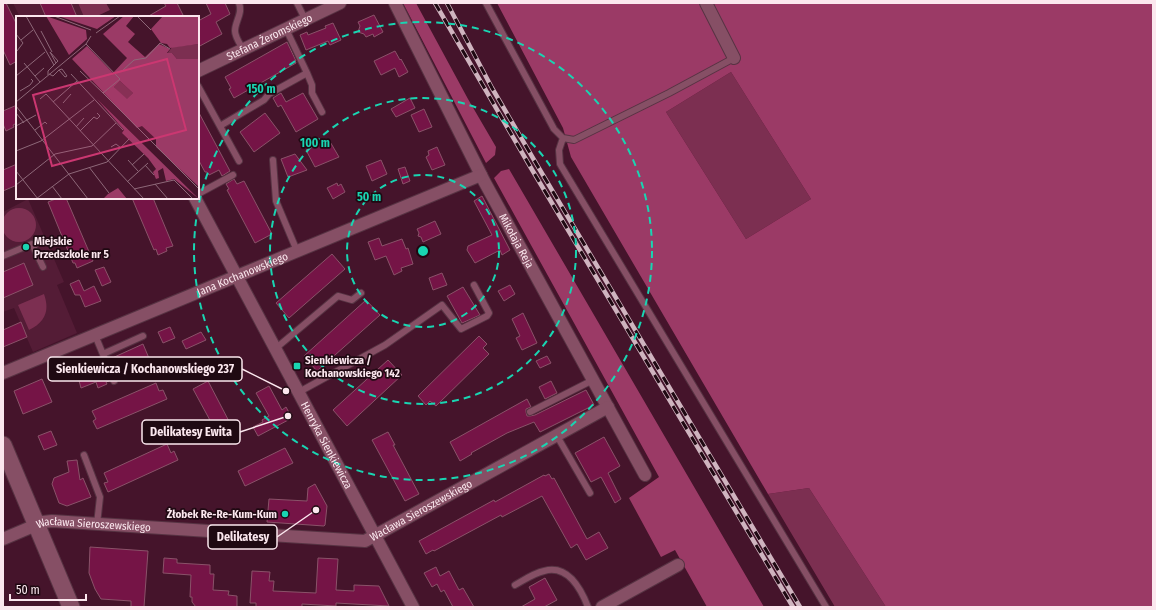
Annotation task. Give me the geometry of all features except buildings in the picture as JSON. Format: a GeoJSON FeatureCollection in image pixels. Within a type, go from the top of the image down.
{"type":"FeatureCollection","features":[{"type":"Feature","properties":{"kind":"street","name":"Stefana Żeromskiego"},"geometry":{"type":"LineString","coordinates":[[199,70],[340,3]]}},
{"type":"Feature","properties":{"kind":"street","name":"Mikołaja Reja"},"geometry":{"type":"LineString","coordinates":[[394,3],[480,175],[645,474]]}},
{"type":"Feature","properties":{"kind":"street"},"geometry":{"type":"LineString","coordinates":[[706,3],[734,58]]}},
{"type":"Feature","properties":{"kind":"street","name":"Jana Kochanowskiego"},"geometry":{"type":"LineString","coordinates":[[3,373],[480,175]]}},
{"type":"Feature","properties":{"kind":"street","name":"Henryka Sienkiewicza"},"geometry":{"type":"LineString","coordinates":[[196,199],[413,607]]}},
{"type":"Feature","properties":{"kind":"street","name":"Wacława Sieroszewskiego"},"geometry":{"type":"LineString","coordinates":[[3,540],[43,522],[52,521],[365,541],[558,436],[608,407]]}},
{"type":"Feature","properties":{"kind":"street"},"geometry":{"type":"LineString","coordinates":[[3,445],[71,607]]}},
{"type":"Feature","properties":{"kind":"street"},"geometry":{"type":"LineString","coordinates":[[602,607],[678,565]]}},
{"type":"Feature","properties":{"kind":"lane"},"geometry":{"type":"LineString","coordinates":[[239,3],[241,8],[235,32],[242,49]]}},
{"type":"Feature","properties":{"kind":"lane"},"geometry":{"type":"LineString","coordinates":[[297,3],[305,19]]}},
{"type":"Feature","properties":{"kind":"lane"},"geometry":{"type":"LineString","coordinates":[[486,3],[554,129],[563,138],[574,140],[669,93],[734,58]]}},
{"type":"Feature","properties":{"kind":"lane"},"geometry":{"type":"LineString","coordinates":[[286,29],[307,73],[312,85],[312,93],[322,112]]}},
{"type":"Feature","properties":{"kind":"lane"},"geometry":{"type":"LineString","coordinates":[[220,126],[264,100],[270,94],[307,73]]}},
{"type":"Feature","properties":{"kind":"lane"},"geometry":{"type":"LineString","coordinates":[[199,88],[239,161]]}},
{"type":"Feature","properties":{"kind":"lane"},"geometry":{"type":"LineString","coordinates":[[563,138],[559,150],[560,164],[826,607]]}},
{"type":"Feature","properties":{"kind":"lane"},"geometry":{"type":"LineString","coordinates":[[273,160],[276,202],[297,251]]}},
{"type":"Feature","properties":{"kind":"lane"},"geometry":{"type":"LineString","coordinates":[[199,193],[233,175]]}},
{"type":"Feature","properties":{"kind":"lane"},"geometry":{"type":"LineString","coordinates":[[3,256],[32,244],[43,267]]}},
{"type":"Feature","properties":{"kind":"lane"},"geometry":{"type":"LineString","coordinates":[[299,392],[385,345],[442,305],[461,329],[488,316],[489,313],[474,285]]}},
{"type":"Feature","properties":{"kind":"lane"},"geometry":{"type":"LineString","coordinates":[[275,349],[338,296],[352,300],[361,293]]}},
{"type":"Feature","properties":{"kind":"lane"},"geometry":{"type":"LineString","coordinates":[[95,334],[114,381]]}},
{"type":"Feature","properties":{"kind":"lane"},"geometry":{"type":"LineString","coordinates":[[103,354],[143,336]]}},
{"type":"Feature","properties":{"kind":"lane"},"geometry":{"type":"LineString","coordinates":[[530,412],[593,380]]}},
{"type":"Feature","properties":{"kind":"lane"},"geometry":{"type":"LineString","coordinates":[[558,436],[590,493]]}},
{"type":"Feature","properties":{"kind":"lane"},"geometry":{"type":"LineString","coordinates":[[84,455],[100,497],[97,524]]}},
{"type":"Feature","properties":{"kind":"lane"},"geometry":{"type":"LineString","coordinates":[[516,585],[542,571],[557,571],[571,577],[576,583],[588,607]]}},
{"type":"Feature","properties":{"kind":"shaded area"},"geometry":{"type":"Polygon","coordinates":[[[13,3],[78,3],[84,16],[20,16],[13,3]]]}},
{"type":"Feature","properties":{"kind":"shaded area"},"geometry":{"type":"Polygon","coordinates":[[[78,3],[106,3],[110,10],[97,16],[84,16],[78,3]]]}},
{"type":"Feature","properties":{"kind":"shaded area"},"geometry":{"type":"Polygon","coordinates":[[[403,3],[416,3],[496,147],[495,155],[486,163],[403,3]]]}},
{"type":"Feature","properties":{"kind":"shaded area"},"geometry":{"type":"Polygon","coordinates":[[[497,3],[1153,3],[1153,607],[886,607],[809,488],[768,494],[571,157],[563,128],[497,3]],[[731,72],[666,112],[746,239],[811,199],[731,72]]]}},
{"type":"Feature","properties":{"kind":"shaded area"},"geometry":{"type":"Polygon","coordinates":[[[731,72],[811,199],[746,239],[666,112],[731,72]]]}},
{"type":"Feature","properties":{"kind":"shaded area"},"geometry":{"type":"Polygon","coordinates":[[[509,169],[764,607],[707,607],[675,550],[661,557],[629,498],[659,477],[494,178],[501,171],[509,169]]]}},
{"type":"Feature","properties":{"kind":"shaded area","name":"Miejskie Przedszkole nr 5"},"geometry":{"type":"Polygon","coordinates":[[[28,199],[64,282],[57,285],[77,333],[33,352],[14,308],[3,312],[3,212],[28,199]]]}},
{"type":"Feature","properties":{"kind":"shaded area"},"geometry":{"type":"Polygon","coordinates":[[[19,208],[31,213],[36,225],[31,237],[19,242],[7,237],[2,225],[7,213],[19,208]]]}},
{"type":"Feature","properties":{"kind":"shaded area"},"geometry":{"type":"Polygon","coordinates":[[[44,294],[46,300],[45,315],[39,323],[29,330],[18,305],[44,294]]]}},
{"type":"Feature","properties":{"kind":"shaded area"},"geometry":{"type":"Polygon","coordinates":[[[809,488],[886,607],[835,607],[768,494],[809,488]]]}},
{"type":"Feature","properties":{"kind":"railway"},"geometry":{"type":"LineString","coordinates":[[435,3],[531,168],[793,607]]}},
{"type":"Feature","properties":{"kind":"railway"},"geometry":{"type":"LineString","coordinates":[[447,3],[492,88],[537,165],[800,607]]}},
{"type":"Feature","properties":{"kind":"place","name":"Miejskie Przedszkole nr 5"},"geometry":{"type":"Point","coordinates":[26,247]}},
{"type":"Feature","properties":{"kind":"place","name":"Sienkiewicza / Kochanowskiego 142"},"geometry":{"type":"Point","coordinates":[297,366]}},
{"type":"Feature","properties":{"kind":"place","name":"Sienkiewicza / Kochanowskiego 237"},"geometry":{"type":"Point","coordinates":[286,391]}},
{"type":"Feature","properties":{"kind":"place","name":"Delikatesy Ewita"},"geometry":{"type":"Point","coordinates":[288,416]}},
{"type":"Feature","properties":{"kind":"place","name":"Delikatesy"},"geometry":{"type":"Point","coordinates":[316,510]}},
{"type":"Feature","properties":{"kind":"place","name":"Żłobek Re-Re-Kum-Kum"},"geometry":{"type":"Point","coordinates":[285,514]}}]}
